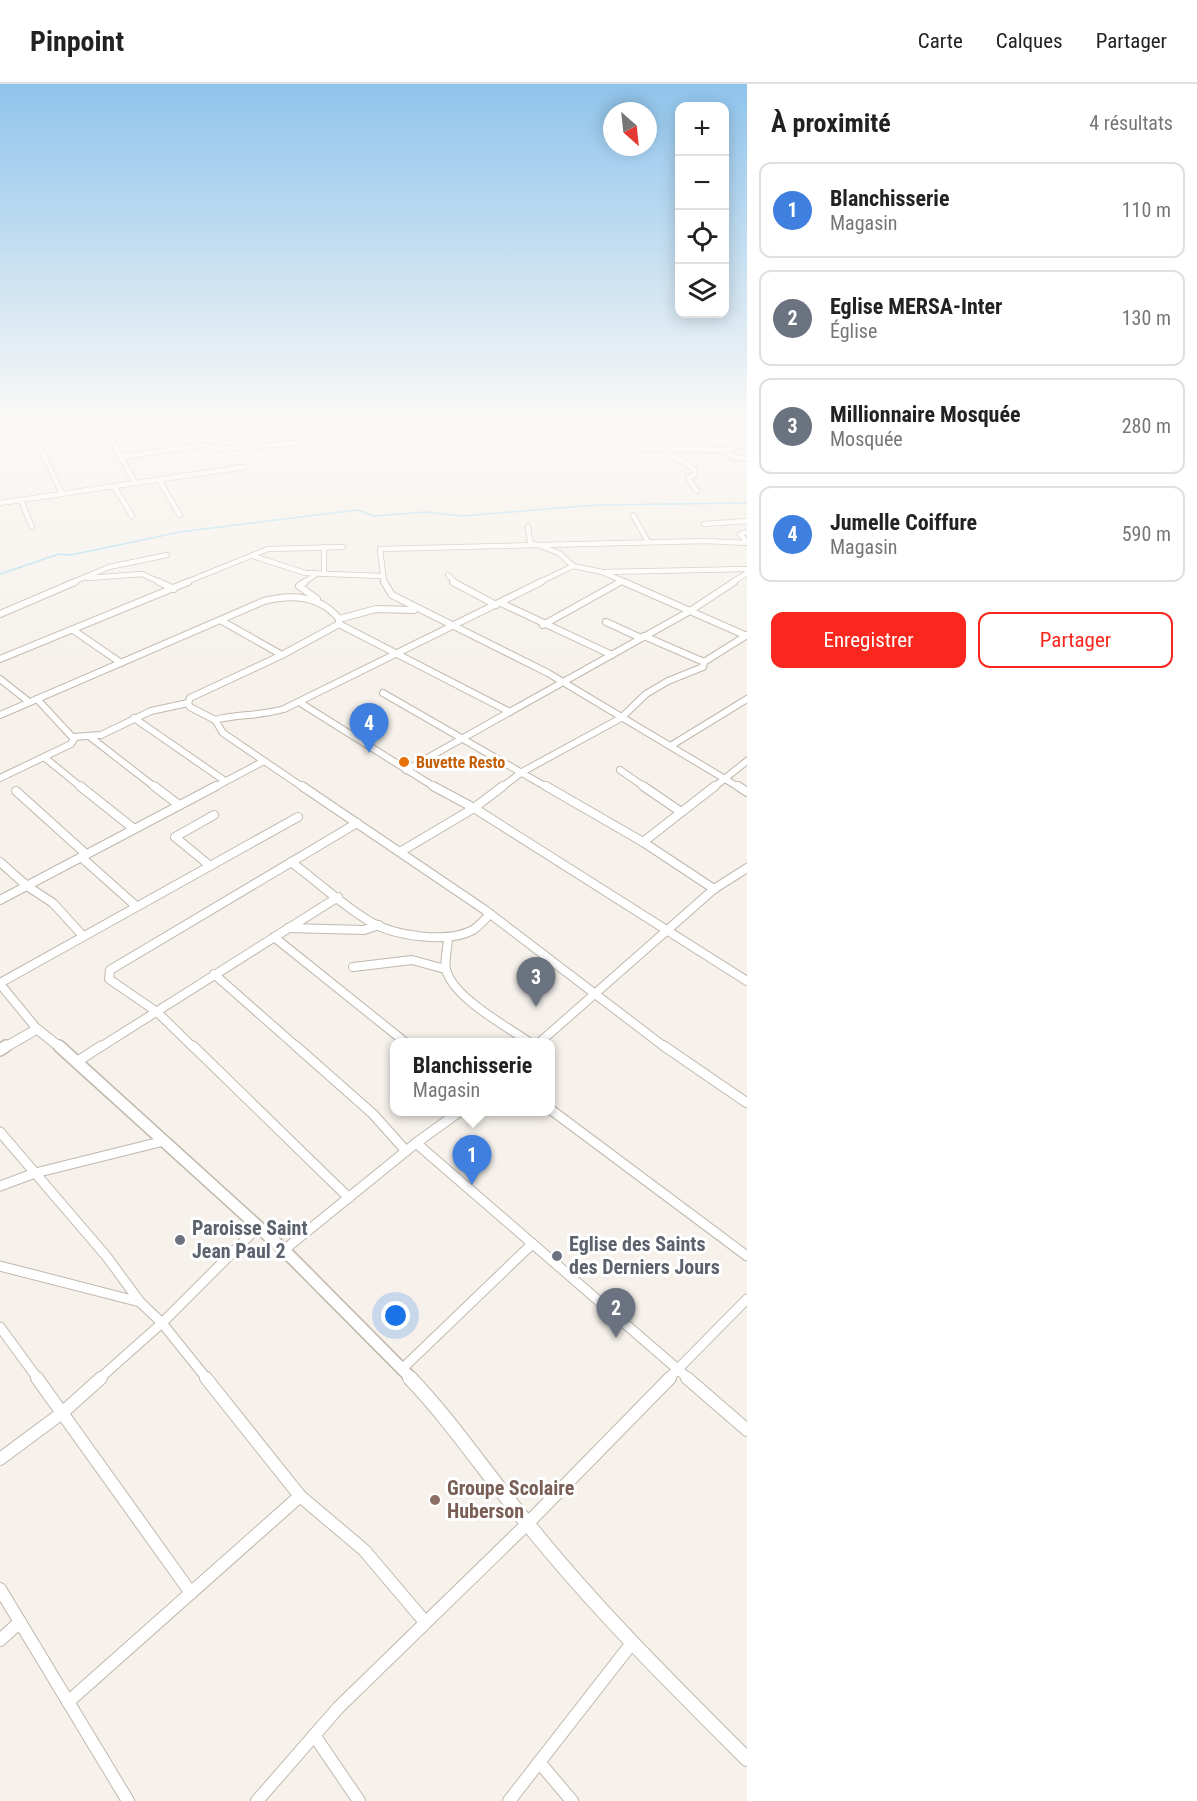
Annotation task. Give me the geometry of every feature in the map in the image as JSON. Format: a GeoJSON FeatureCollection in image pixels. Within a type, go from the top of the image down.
{"type":"FeatureCollection","features":[{"type":"Feature","properties":{"kind":"street"},"geometry":{"type":"LineString","coordinates":[[22,502],[32,527]]}},
{"type":"Feature","properties":{"kind":"street"},"geometry":{"type":"LineString","coordinates":[[124,502],[132,516]]}},
{"type":"Feature","properties":{"kind":"street"},"geometry":{"type":"LineString","coordinates":[[172,502],[180,515]]}},
{"type":"Feature","properties":{"kind":"street"},"geometry":{"type":"LineString","coordinates":[[633,515],[648,542]]}},
{"type":"Feature","properties":{"kind":"street"},"geometry":{"type":"LineString","coordinates":[[704,524],[747,521]]}},
{"type":"Feature","properties":{"kind":"street"},"geometry":{"type":"LineString","coordinates":[[528,527],[530,542],[559,553],[573,566],[602,572],[711,570],[746,574]]}},
{"type":"Feature","properties":{"kind":"street"},"geometry":{"type":"LineString","coordinates":[[747,532],[740,534],[747,542]]}},
{"type":"Feature","properties":{"kind":"street"},"geometry":{"type":"LineString","coordinates":[[747,542],[648,542],[386,547],[380,549],[381,576],[385,588],[392,595],[562,682],[621,718],[672,745],[747,792]]}},
{"type":"Feature","properties":{"kind":"street"},"geometry":{"type":"LineString","coordinates":[[324,547],[324,574]]}},
{"type":"Feature","properties":{"kind":"street"},"geometry":{"type":"LineString","coordinates":[[0,659],[276,548],[343,547]]}},
{"type":"Feature","properties":{"kind":"street"},"geometry":{"type":"LineString","coordinates":[[0,614],[109,567],[167,555]]}},
{"type":"Feature","properties":{"kind":"street"},"geometry":{"type":"LineString","coordinates":[[253,556],[315,575],[381,576]]}},
{"type":"Feature","properties":{"kind":"street"},"geometry":{"type":"LineString","coordinates":[[215,720],[239,714],[263,715],[299,702],[573,566]]}},
{"type":"Feature","properties":{"kind":"street"},"geometry":{"type":"LineString","coordinates":[[602,572],[747,635]]}},
{"type":"Feature","properties":{"kind":"street"},"geometry":{"type":"LineString","coordinates":[[87,578],[142,574],[174,589]]}},
{"type":"Feature","properties":{"kind":"street"},"geometry":{"type":"LineString","coordinates":[[406,770],[690,611],[746,574]]}},
{"type":"Feature","properties":{"kind":"street"},"geometry":{"type":"LineString","coordinates":[[315,575],[299,586],[334,611],[339,621],[510,712]]}},
{"type":"Feature","properties":{"kind":"street"},"geometry":{"type":"LineString","coordinates":[[448,575],[453,582],[612,655]]}},
{"type":"Feature","properties":{"kind":"street"},"geometry":{"type":"LineString","coordinates":[[543,625],[622,582]]}},
{"type":"Feature","properties":{"kind":"street"},"geometry":{"type":"LineString","coordinates":[[0,715],[283,596],[322,602]]}},
{"type":"Feature","properties":{"kind":"street"},"geometry":{"type":"LineString","coordinates":[[188,703],[190,698],[282,655],[339,621],[388,608],[421,611]]}},
{"type":"Feature","properties":{"kind":"street"},"geometry":{"type":"LineString","coordinates":[[222,621],[282,655]]}},
{"type":"Feature","properties":{"kind":"street"},"geometry":{"type":"LineString","coordinates":[[606,622],[704,662]]}},
{"type":"Feature","properties":{"kind":"street"},"geometry":{"type":"LineString","coordinates":[[73,630],[121,663]]}},
{"type":"Feature","properties":{"kind":"street"},"geometry":{"type":"LineString","coordinates":[[400,852],[474,808],[522,772],[621,718],[646,694],[668,681],[703,667],[704,662],[747,635]]}},
{"type":"Feature","properties":{"kind":"street"},"geometry":{"type":"LineString","coordinates":[[0,679],[29,702]]}},
{"type":"Feature","properties":{"kind":"street"},"geometry":{"type":"LineString","coordinates":[[383,693],[643,842],[714,889]]}},
{"type":"Feature","properties":{"kind":"street"},"geometry":{"type":"LineString","coordinates":[[37,699],[73,737]]}},
{"type":"Feature","properties":{"kind":"street"},"geometry":{"type":"LineString","coordinates":[[672,745],[747,699]]}},
{"type":"Feature","properties":{"kind":"street"},"geometry":{"type":"LineString","coordinates":[[299,702],[406,770],[474,808],[747,981]]}},
{"type":"Feature","properties":{"kind":"street"},"geometry":{"type":"LineString","coordinates":[[73,737],[111,731],[151,711],[188,703]]}},
{"type":"Feature","properties":{"kind":"street"},"geometry":{"type":"LineString","coordinates":[[188,703],[190,707],[215,720],[223,733],[542,951],[641,1031],[747,1103]]}},
{"type":"Feature","properties":{"kind":"street"},"geometry":{"type":"LineString","coordinates":[[134,718],[225,781]]}},
{"type":"Feature","properties":{"kind":"street"},"geometry":{"type":"LineString","coordinates":[[88,736],[179,805]]}},
{"type":"Feature","properties":{"kind":"street"},"geometry":{"type":"LineString","coordinates":[[0,778],[71,744],[73,737]]}},
{"type":"Feature","properties":{"kind":"street"},"geometry":{"type":"LineString","coordinates":[[44,757],[134,829]]}},
{"type":"Feature","properties":{"kind":"street"},"geometry":{"type":"LineString","coordinates":[[0,900],[264,760]]}},
{"type":"Feature","properties":{"kind":"street"},"geometry":{"type":"LineString","coordinates":[[643,842],[747,761]]}},
{"type":"Feature","properties":{"kind":"street"},"geometry":{"type":"LineString","coordinates":[[620,770],[681,812]]}},
{"type":"Feature","properties":{"kind":"street"},"geometry":{"type":"LineString","coordinates":[[16,791],[136,906]]}},
{"type":"Feature","properties":{"kind":"street"},"geometry":{"type":"LineString","coordinates":[[210,865],[175,837],[214,815]]}},
{"type":"Feature","properties":{"kind":"street"},"geometry":{"type":"LineString","coordinates":[[298,817],[0,983],[37,1029],[78,1061],[284,1250],[402,1369],[436,1405],[527,1524],[632,1643],[747,1759]]}},
{"type":"Feature","properties":{"kind":"street"},"geometry":{"type":"LineString","coordinates":[[349,1198],[157,1012],[109,979],[110,970],[357,823]]}},
{"type":"Feature","properties":{"kind":"street"},"geometry":{"type":"LineString","coordinates":[[0,862],[27,886],[53,903],[83,936]]}},
{"type":"Feature","properties":{"kind":"street"},"geometry":{"type":"LineString","coordinates":[[291,862],[370,922],[408,933],[448,937],[473,930],[490,914]]}},
{"type":"Feature","properties":{"kind":"street"},"geometry":{"type":"LineString","coordinates":[[545,1038],[714,889],[747,868]]}},
{"type":"Feature","properties":{"kind":"street"},"geometry":{"type":"LineString","coordinates":[[78,1061],[338,897]]}},
{"type":"Feature","properties":{"kind":"street"},"geometry":{"type":"LineString","coordinates":[[287,928],[364,930],[379,925]]}},
{"type":"Feature","properties":{"kind":"street"},"geometry":{"type":"LineString","coordinates":[[274,937],[400,1038]]}},
{"type":"Feature","properties":{"kind":"street"},"geometry":{"type":"LineString","coordinates":[[448,937],[449,952],[445,969],[450,980],[459,990],[524,1038]]}},
{"type":"Feature","properties":{"kind":"street"},"geometry":{"type":"LineString","coordinates":[[353,967],[387,960],[432,963],[445,969]]}},
{"type":"Feature","properties":{"kind":"street"},"geometry":{"type":"LineString","coordinates":[[214,974],[373,1114],[406,1151]]}},
{"type":"Feature","properties":{"kind":"street"},"geometry":{"type":"LineString","coordinates":[[0,1050],[37,1029]]}},
{"type":"Feature","properties":{"kind":"street"},"geometry":{"type":"LineString","coordinates":[[555,1112],[747,1256]]}},
{"type":"Feature","properties":{"kind":"street"},"geometry":{"type":"LineString","coordinates":[[284,1250],[416,1143],[453,1116]]}},
{"type":"Feature","properties":{"kind":"street"},"geometry":{"type":"LineString","coordinates":[[0,1132],[114,1265],[140,1302],[162,1323],[300,1496],[315,1512],[344,1531],[366,1552],[425,1622]]}},
{"type":"Feature","properties":{"kind":"street"},"geometry":{"type":"LineString","coordinates":[[0,1186],[35,1173],[164,1141]]}},
{"type":"Feature","properties":{"kind":"street"},"geometry":{"type":"LineString","coordinates":[[416,1143],[747,1430]]}},
{"type":"Feature","properties":{"kind":"street"},"geometry":{"type":"LineString","coordinates":[[0,1459],[62,1413],[162,1323],[258,1227]]}},
{"type":"Feature","properties":{"kind":"street"},"geometry":{"type":"LineString","coordinates":[[402,1369],[531,1245]]}},
{"type":"Feature","properties":{"kind":"street"},"geometry":{"type":"LineString","coordinates":[[0,1266],[140,1302]]}},
{"type":"Feature","properties":{"kind":"street"},"geometry":{"type":"LineString","coordinates":[[257,1801],[314,1735],[679,1371],[747,1299]]}},
{"type":"Feature","properties":{"kind":"street"},"geometry":{"type":"LineString","coordinates":[[0,1327],[191,1593]]}},
{"type":"Feature","properties":{"kind":"street"},"geometry":{"type":"LineString","coordinates":[[68,1702],[300,1496]]}},
{"type":"Feature","properties":{"kind":"street"},"geometry":{"type":"LineString","coordinates":[[0,1588],[128,1801]]}},
{"type":"Feature","properties":{"kind":"street"},"geometry":{"type":"LineString","coordinates":[[0,1640],[20,1622]]}},
{"type":"Feature","properties":{"kind":"street"},"geometry":{"type":"LineString","coordinates":[[509,1801],[632,1643]]}},
{"type":"Feature","properties":{"kind":"street"},"geometry":{"type":"LineString","coordinates":[[314,1735],[359,1801]]}},
{"type":"Feature","properties":{"kind":"street"},"geometry":{"type":"LineString","coordinates":[[539,1762],[572,1801]]}},
{"type":"Feature","properties":{"kind":"waterway"},"geometry":{"type":"LineString","coordinates":[[0,574],[59,554],[71,555],[180,532],[357,510],[374,516],[425,512],[462,516],[596,505],[747,503]]}},
{"type":"Feature","properties":{"kind":"place","name":"Jumelle Coiffure"},"geometry":{"type":"Point","coordinates":[369,753]}},
{"type":"Feature","properties":{"kind":"place","name":"Buvette Resto"},"geometry":{"type":"Point","coordinates":[404,762]}},
{"type":"Feature","properties":{"kind":"place","name":"Millionnaire Mosquée"},"geometry":{"type":"Point","coordinates":[536,1007]}},
{"type":"Feature","properties":{"kind":"place","name":"Blanchisserie"},"geometry":{"type":"Point","coordinates":[472,1185]}},
{"type":"Feature","properties":{"kind":"place","name":"Paroisse Saint Jean Paul 2"},"geometry":{"type":"Point","coordinates":[180,1240]}},
{"type":"Feature","properties":{"kind":"place","name":"Eglise des Saints des Derniers Jours"},"geometry":{"type":"Point","coordinates":[557,1256]}},
{"type":"Feature","properties":{"kind":"place","name":"Eglise MERSA-Inter"},"geometry":{"type":"Point","coordinates":[616,1338]}},
{"type":"Feature","properties":{"kind":"place","name":"Groupe Scolaire Huberson"},"geometry":{"type":"Point","coordinates":[435,1500]}}]}
